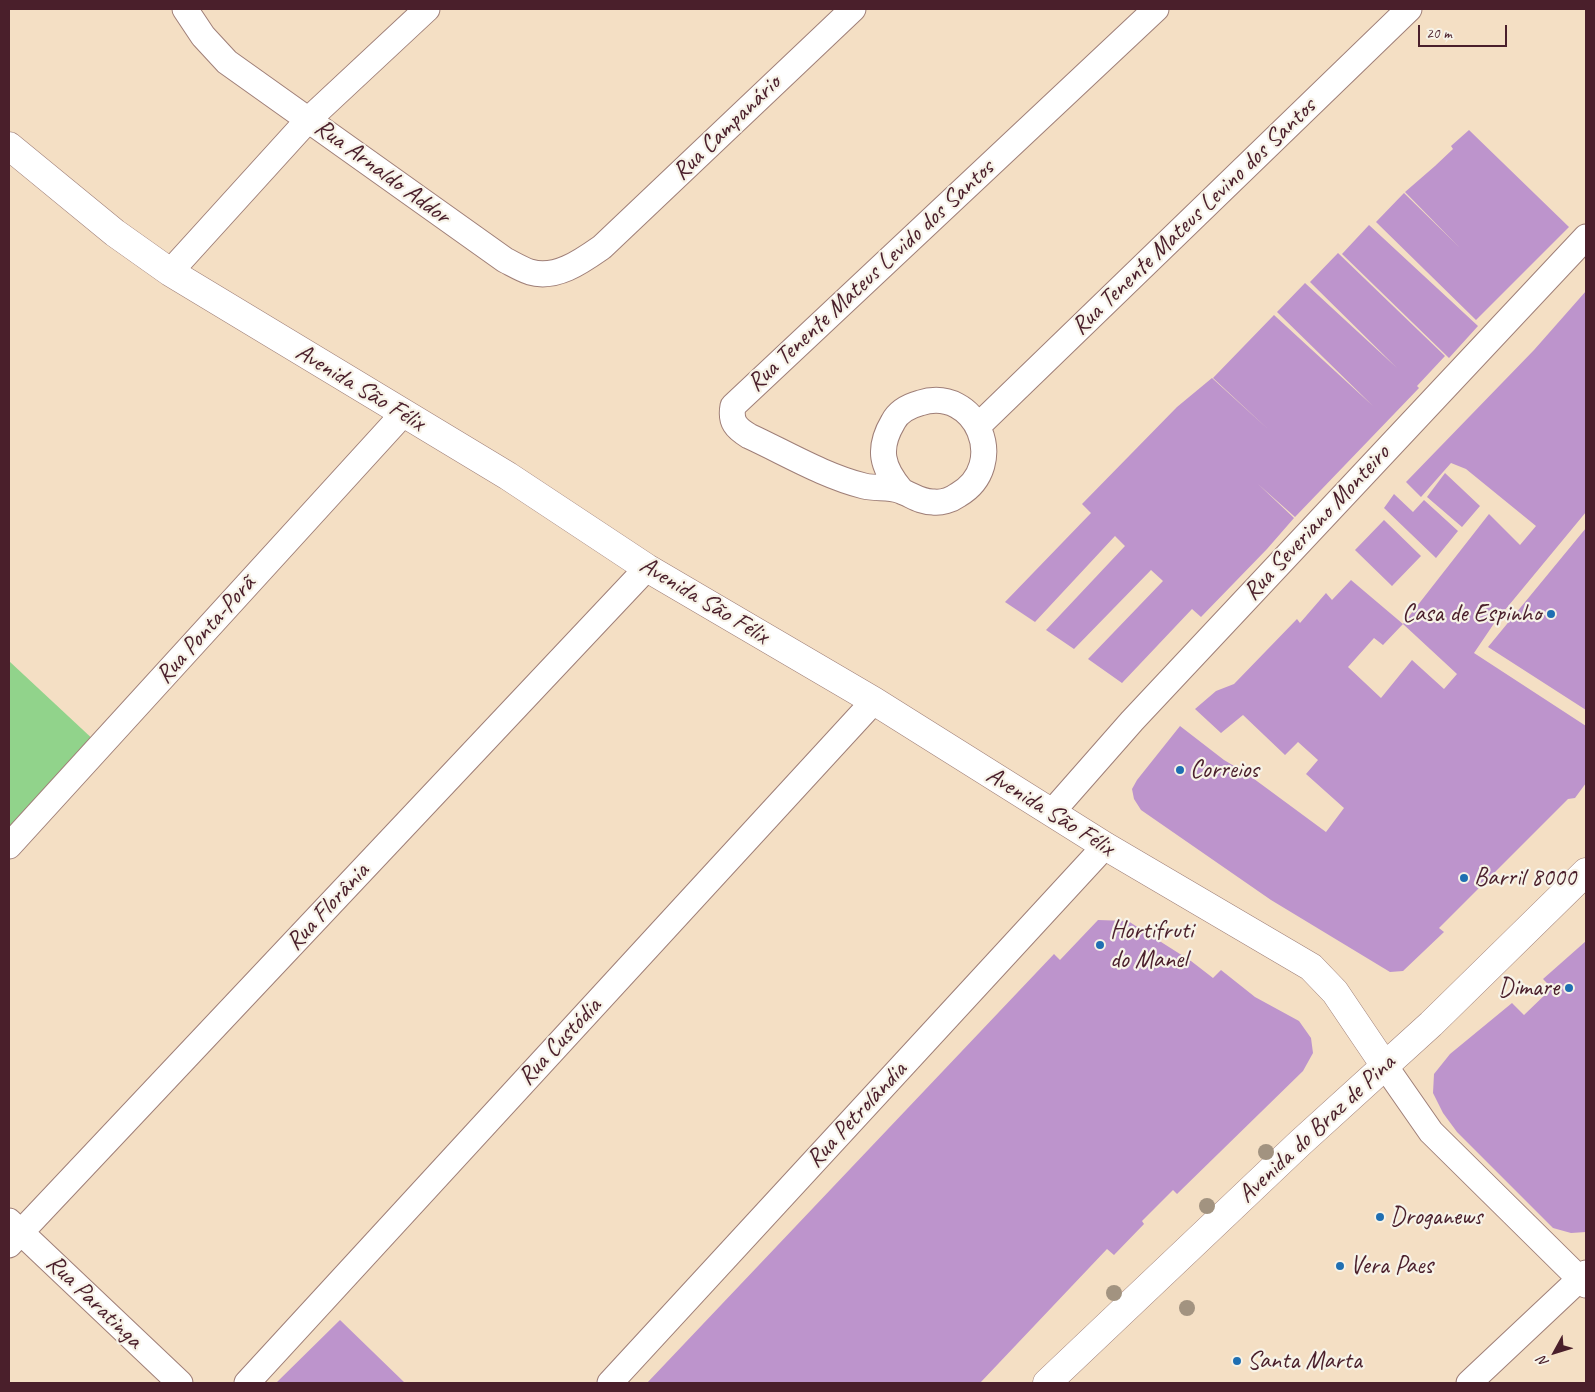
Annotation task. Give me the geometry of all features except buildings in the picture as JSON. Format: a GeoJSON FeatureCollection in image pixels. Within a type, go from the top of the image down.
{"type":"FeatureCollection","features":[{"type":"Feature","properties":{"kind":"street","name":"Rua Arnaldo Addor"},"geometry":{"type":"LineString","coordinates":[[185,9],[204,36],[227,62],[505,260],[531,272],[548,273],[564,270],[602,247]]}},
{"type":"Feature","properties":{"kind":"street"},"geometry":{"type":"LineString","coordinates":[[170,272],[308,120],[427,9]]}},
{"type":"Feature","properties":{"kind":"street","name":"Rua Campanário"},"geometry":{"type":"LineString","coordinates":[[602,247],[853,9]]}},
{"type":"Feature","properties":{"kind":"street","name":"Rua Tenente Mateus Levido dos Santos"},"geometry":{"type":"LineString","coordinates":[[901,490],[865,486],[834,476],[749,436],[737,428],[733,422],[733,406],[1156,9]]}},
{"type":"Feature","properties":{"kind":"street","name":"Rua Tenente Mateus Levino dos Santos"},"geometry":{"type":"LineString","coordinates":[[978,426],[1409,9]]}},
{"type":"Feature","properties":{"kind":"street","name":"Avenida São Félix"},"geometry":{"type":"LineString","coordinates":[[9,146],[115,233],[170,272],[508,476],[647,568],[874,701],[1105,846],[1311,967],[1335,992],[1385,1066]]}},
{"type":"Feature","properties":{"kind":"street","name":"Rua Severiano Monteiro"},"geometry":{"type":"LineString","coordinates":[[1052,812],[1138,714],[1586,237]]}},
{"type":"Feature","properties":{"kind":"street"},"geometry":{"type":"LineString","coordinates":[[928,400],[948,402],[965,411],[978,426],[984,443],[984,461],[978,477],[966,491],[951,500],[934,503],[916,499],[901,490],[888,475],[882,456],[885,436],[894,419],[909,406],[928,400]]}},
{"type":"Feature","properties":{"kind":"street","name":"Rua Ponta-Porã"},"geometry":{"type":"LineString","coordinates":[[9,846],[403,414]]}},
{"type":"Feature","properties":{"kind":"street","name":"Rua Florânia"},"geometry":{"type":"LineString","coordinates":[[13,1233],[647,568]]}},
{"type":"Feature","properties":{"kind":"street","name":"Rua Custódia"},"geometry":{"type":"LineString","coordinates":[[247,1383],[874,701]]}},
{"type":"Feature","properties":{"kind":"street","name":"Rua Petrolândia"},"geometry":{"type":"LineString","coordinates":[[610,1383],[1105,846]]}},
{"type":"Feature","properties":{"kind":"street","name":"Avenida do Braz de Pina"},"geometry":{"type":"LineString","coordinates":[[1047,1383],[1292,1150],[1385,1066],[1586,872]]}},
{"type":"Feature","properties":{"kind":"street"},"geometry":{"type":"LineString","coordinates":[[1385,1066],[1431,1132],[1584,1279],[1469,1383]]}},
{"type":"Feature","properties":{"kind":"street","name":"Rua Paratinga"},"geometry":{"type":"LineString","coordinates":[[13,1233],[180,1383]]}},
{"type":"Feature","properties":{"kind":"green space"},"geometry":{"type":"Polygon","coordinates":[[[9,661],[97,743],[9,836],[9,661]]]}},
{"type":"Feature","properties":{"kind":"place","name":"Casa de Espinho"},"geometry":{"type":"Point","coordinates":[1551,614]}},
{"type":"Feature","properties":{"kind":"place","name":"Correios"},"geometry":{"type":"Point","coordinates":[1180,770]}},
{"type":"Feature","properties":{"kind":"place","name":"Barril 8000"},"geometry":{"type":"Point","coordinates":[1464,878]}},
{"type":"Feature","properties":{"kind":"place","name":"Hortifruti do Manel"},"geometry":{"type":"Point","coordinates":[1100,945]}},
{"type":"Feature","properties":{"kind":"place","name":"Dimare"},"geometry":{"type":"Point","coordinates":[1569,988]}},
{"type":"Feature","properties":{"kind":"place","name":"Droganews"},"geometry":{"type":"Point","coordinates":[1380,1217]}},
{"type":"Feature","properties":{"kind":"place","name":"Vera Paes"},"geometry":{"type":"Point","coordinates":[1340,1266]}},
{"type":"Feature","properties":{"kind":"place","name":"Santa Marta"},"geometry":{"type":"Point","coordinates":[1237,1361]}}]}
